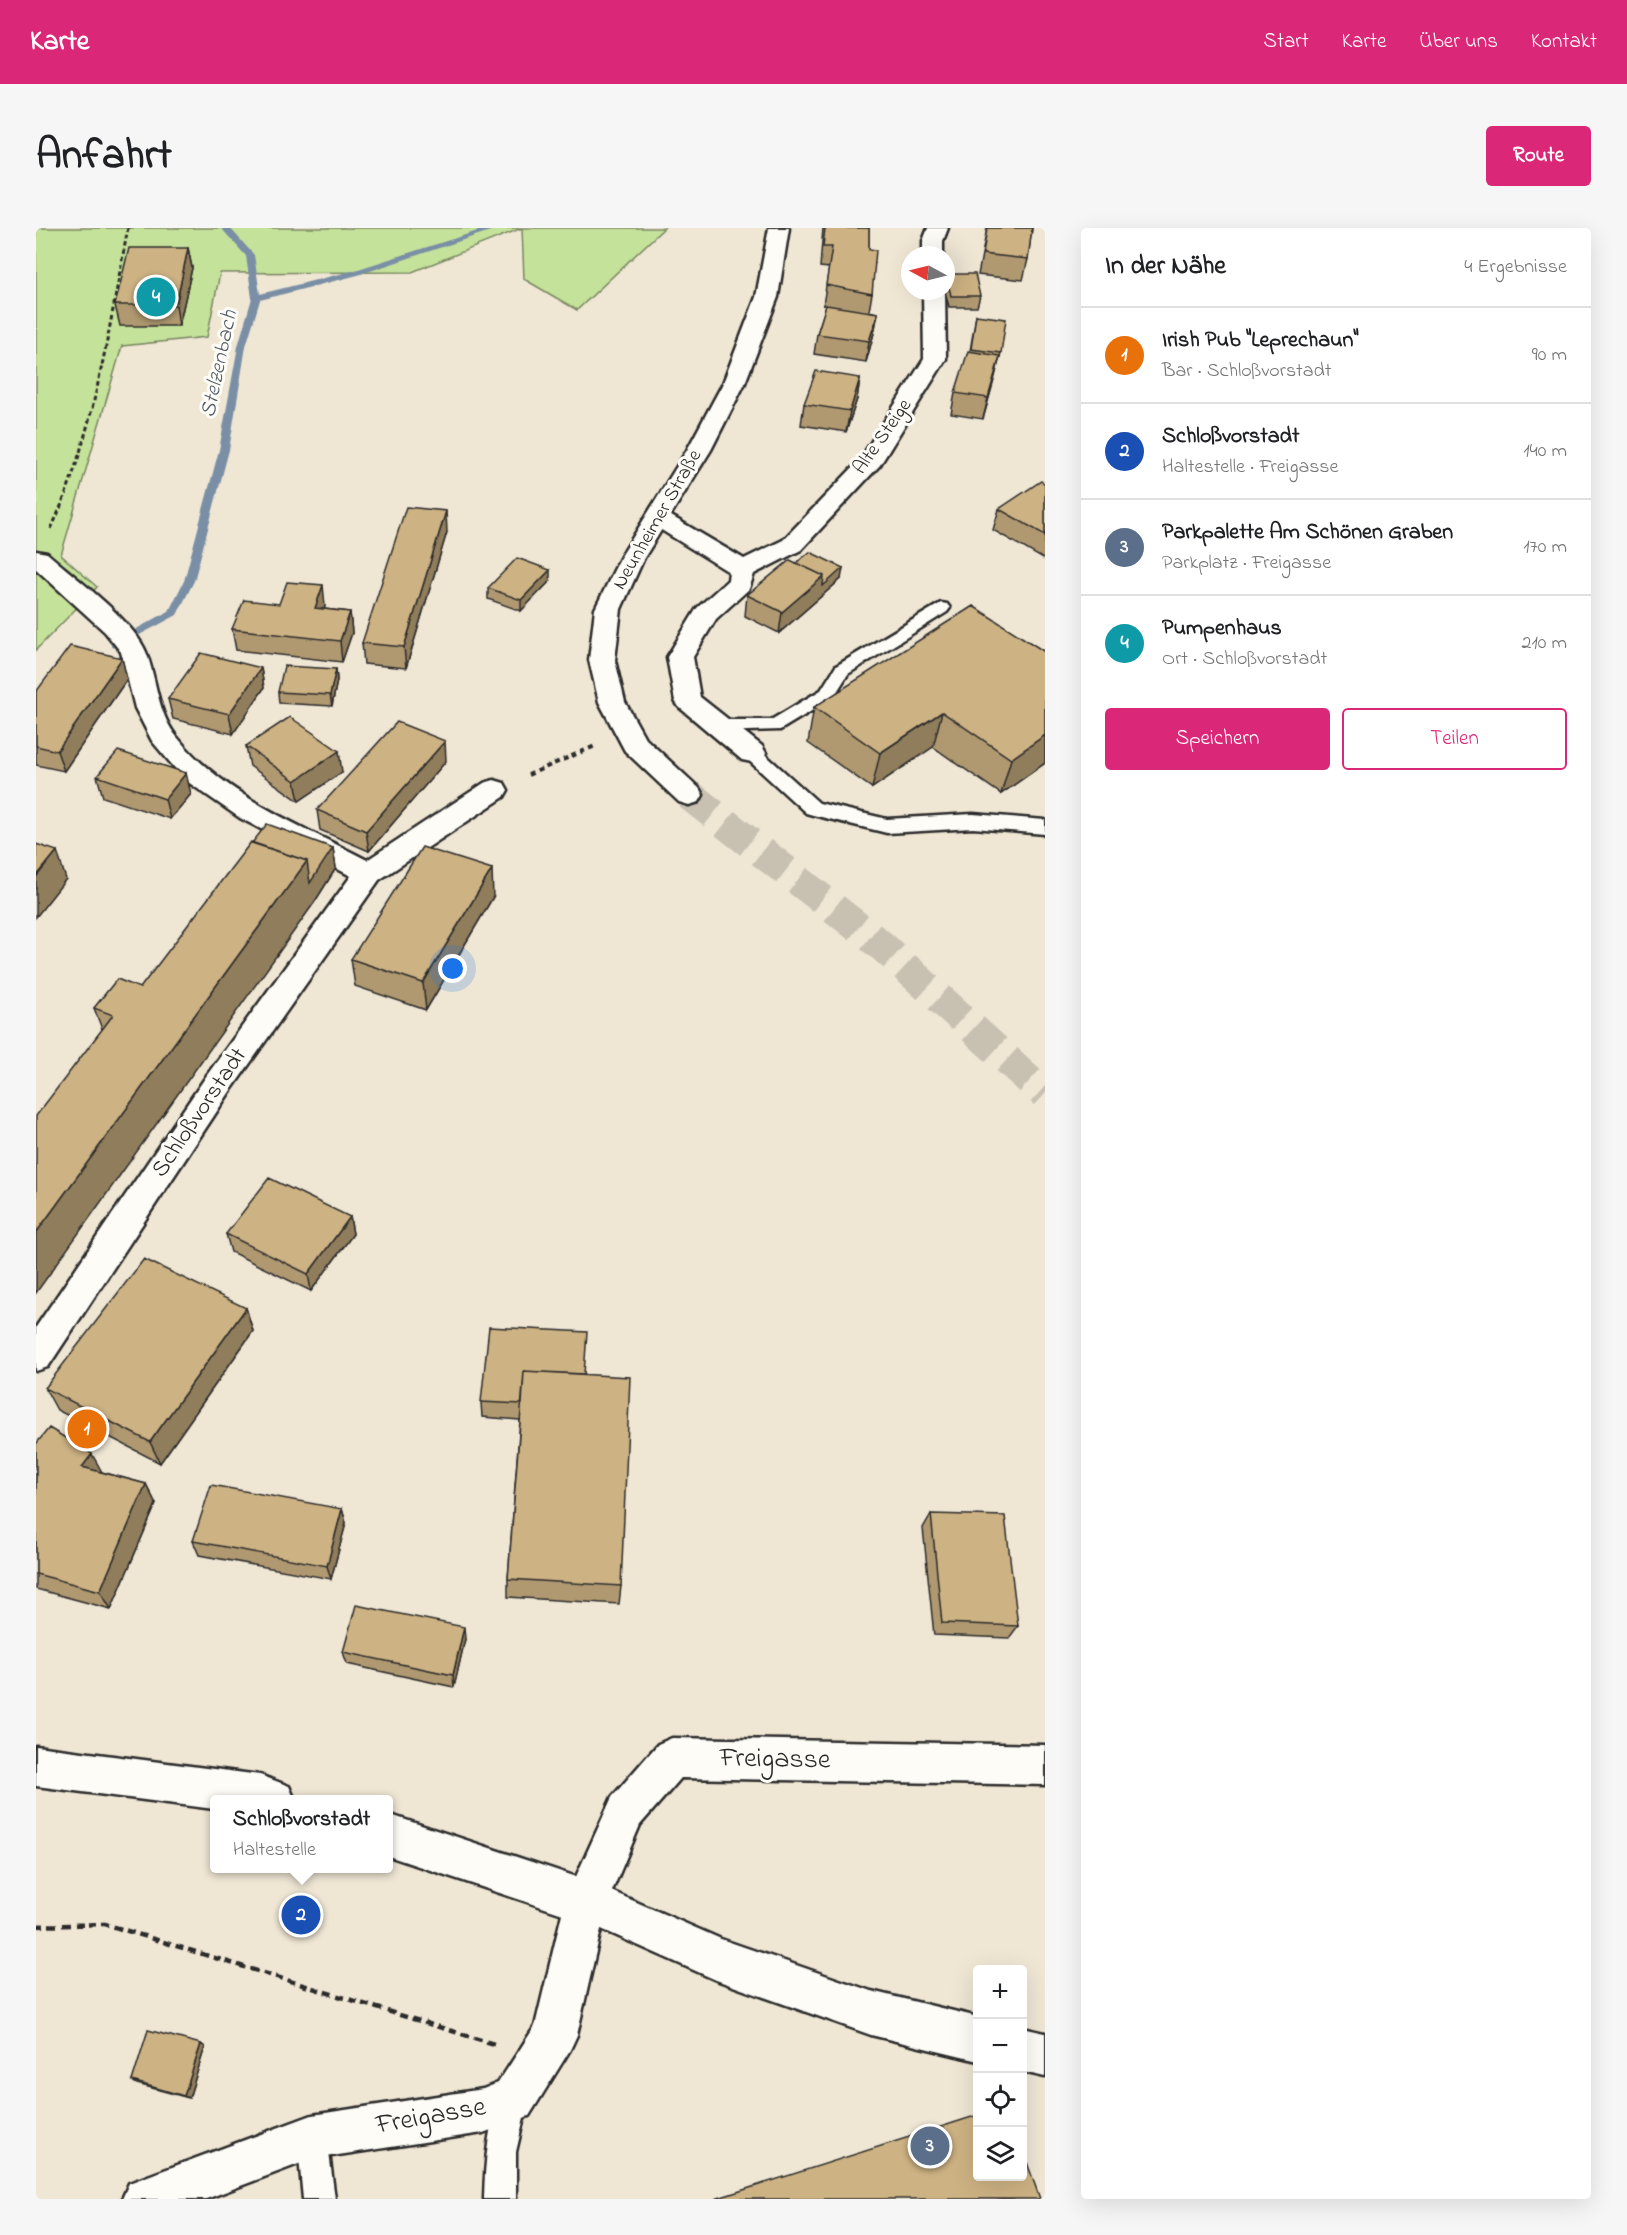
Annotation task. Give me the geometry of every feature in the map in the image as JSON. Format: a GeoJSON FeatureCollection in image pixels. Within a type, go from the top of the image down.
{"type":"FeatureCollection","features":[{"type":"Feature","properties":{"kind":"street","name":"Neunheimer Straße"},"geometry":{"type":"LineString","coordinates":[[689,795],[635,744],[612,702],[602,660],[608,609],[632,558],[699,450],[734,383],[767,297],[779,228]]}},
{"type":"Feature","properties":{"kind":"street"},"geometry":{"type":"LineString","coordinates":[[933,246],[938,228]]}},
{"type":"Feature","properties":{"kind":"street","name":"Alte Steige"},"geometry":{"type":"LineString","coordinates":[[742,570],[792,545],[868,465],[935,359],[934,300]]}},
{"type":"Feature","properties":{"kind":"street"},"geometry":{"type":"LineString","coordinates":[[657,518],[726,558],[742,570],[740,583],[706,614],[680,657],[688,700],[752,753]]}},
{"type":"Feature","properties":{"kind":"street"},"geometry":{"type":"LineString","coordinates":[[38,558],[114,626],[133,651],[148,708],[165,741],[195,773],[250,811],[369,873]]}},
{"type":"Feature","properties":{"kind":"street","name":"Schloßvorstadt"},"geometry":{"type":"LineString","coordinates":[[36,1356],[218,1084],[369,873],[494,790]]}},
{"type":"Feature","properties":{"kind":"street","name":"Freigasse"},"geometry":{"type":"LineString","coordinates":[[145,2199],[312,2137],[483,2111],[513,2100],[555,2035],[586,1901],[626,1810],[672,1758],[1045,1765]]}},
{"type":"Feature","properties":{"kind":"street"},"geometry":{"type":"LineString","coordinates":[[36,1766],[260,1795]]}},
{"type":"Feature","properties":{"kind":"street"},"geometry":{"type":"LineString","coordinates":[[393,1837],[586,1901],[716,1959],[871,2013],[973,2038]]}},
{"type":"Feature","properties":{"kind":"street"},"geometry":{"type":"LineString","coordinates":[[1027,2051],[1045,2055]]}},
{"type":"Feature","properties":{"kind":"lane"},"geometry":{"type":"LineString","coordinates":[[717,726],[774,726],[827,694],[842,670],[940,608]]}},
{"type":"Feature","properties":{"kind":"lane"},"geometry":{"type":"LineString","coordinates":[[752,753],[813,808],[887,826],[973,820],[1045,827]]}},
{"type":"Feature","properties":{"kind":"lane"},"geometry":{"type":"LineString","coordinates":[[500,2199],[501,2152],[513,2100]]}},
{"type":"Feature","properties":{"kind":"lane"},"geometry":{"type":"LineString","coordinates":[[312,2137],[319,2199]]}},
{"type":"Feature","properties":{"kind":"path"},"geometry":{"type":"LineString","coordinates":[[38,558],[63,503],[100,379],[128,228]]}},
{"type":"Feature","properties":{"kind":"path"},"geometry":{"type":"LineString","coordinates":[[494,790],[596,746],[635,744]]}},
{"type":"Feature","properties":{"kind":"path"},"geometry":{"type":"LineString","coordinates":[[36,1926],[105,1924],[539,2058]]}},
{"type":"Feature","properties":{"kind":"green space"},"geometry":{"type":"Polygon","coordinates":[[[36,228],[522,228],[412,272],[220,273],[207,337],[122,346],[61,555],[97,587],[36,650],[36,228]]]}},
{"type":"Feature","properties":{"kind":"green space"},"geometry":{"type":"Polygon","coordinates":[[[522,228],[664,228],[577,310],[524,279],[522,228]]]}},
{"type":"Feature","properties":{"kind":"building"},"geometry":{"type":"Polygon","coordinates":[[[825,228],[869,228],[869,249],[876,250],[872,294],[826,285],[832,247],[823,247],[825,228]]]}},
{"type":"Feature","properties":{"kind":"building"},"geometry":{"type":"Polygon","coordinates":[[[987,228],[1032,228],[1028,259],[983,254],[987,228]]]}},
{"type":"Feature","properties":{"kind":"building"},"geometry":{"type":"Polygon","coordinates":[[[129,248],[188,248],[176,305],[115,305],[129,248]]]}},
{"type":"Feature","properties":{"kind":"building"},"geometry":{"type":"Polygon","coordinates":[[[955,274],[975,274],[980,296],[955,296],[955,274]]]}},
{"type":"Feature","properties":{"kind":"building"},"geometry":{"type":"Polygon","coordinates":[[[826,305],[878,313],[869,341],[817,334],[826,305]]]}},
{"type":"Feature","properties":{"kind":"building"},"geometry":{"type":"Polygon","coordinates":[[[976,315],[1006,319],[1001,353],[971,349],[976,315]]]}},
{"type":"Feature","properties":{"kind":"building"},"geometry":{"type":"Polygon","coordinates":[[[968,351],[1000,356],[988,398],[955,393],[968,351]]]}},
{"type":"Feature","properties":{"kind":"building"},"geometry":{"type":"Polygon","coordinates":[[[816,371],[860,378],[850,411],[804,404],[816,371]]]}},
{"type":"Feature","properties":{"kind":"building"},"geometry":{"type":"Polygon","coordinates":[[[1041,481],[1045,484],[1045,535],[999,509],[1041,481]]]}},
{"type":"Feature","properties":{"kind":"building"},"geometry":{"type":"Polygon","coordinates":[[[406,507],[446,511],[404,647],[362,643],[406,507]]]}},
{"type":"Feature","properties":{"kind":"building"},"geometry":{"type":"Polygon","coordinates":[[[810,552],[843,568],[823,586],[824,576],[796,563],[810,552]]]}},
{"type":"Feature","properties":{"kind":"building"},"geometry":{"type":"Polygon","coordinates":[[[517,558],[550,570],[521,600],[488,588],[517,558]]]}},
{"type":"Feature","properties":{"kind":"building"},"geometry":{"type":"Polygon","coordinates":[[[790,560],[824,576],[782,612],[747,595],[790,560]]]}},
{"type":"Feature","properties":{"kind":"building"},"geometry":{"type":"Polygon","coordinates":[[[287,582],[323,585],[315,608],[350,612],[340,641],[232,629],[244,600],[279,604],[287,582]]]}},
{"type":"Feature","properties":{"kind":"building"},"geometry":{"type":"Polygon","coordinates":[[[973,606],[1045,652],[1045,735],[1011,759],[942,712],[880,753],[814,707],[973,606]]]}},
{"type":"Feature","properties":{"kind":"building"},"geometry":{"type":"Polygon","coordinates":[[[70,646],[122,658],[57,751],[36,746],[36,692],[70,646]]]}},
{"type":"Feature","properties":{"kind":"building"},"geometry":{"type":"Polygon","coordinates":[[[201,653],[261,668],[229,714],[168,699],[201,653]]]}},
{"type":"Feature","properties":{"kind":"building"},"geometry":{"type":"Polygon","coordinates":[[[284,666],[336,669],[330,695],[278,692],[284,666]]]}},
{"type":"Feature","properties":{"kind":"building"},"geometry":{"type":"Polygon","coordinates":[[[290,717],[339,751],[295,781],[246,746],[290,717]]]}},
{"type":"Feature","properties":{"kind":"building"},"geometry":{"type":"Polygon","coordinates":[[[397,722],[445,741],[366,831],[317,810],[397,722]]]}},
{"type":"Feature","properties":{"kind":"building"},"geometry":{"type":"Polygon","coordinates":[[[118,751],[186,773],[165,799],[97,776],[118,751]]]}},
{"type":"Feature","properties":{"kind":"building"},"geometry":{"type":"Polygon","coordinates":[[[267,824],[333,848],[310,883],[307,861],[252,843],[267,824]]]}},
{"type":"Feature","properties":{"kind":"building"},"geometry":{"type":"Polygon","coordinates":[[[251,842],[307,861],[36,1233],[36,1116],[113,1015],[94,1008],[117,979],[140,988],[251,842]]]}},
{"type":"Feature","properties":{"kind":"building"},"geometry":{"type":"Polygon","coordinates":[[[36,844],[57,851],[36,877],[36,844]]]}},
{"type":"Feature","properties":{"kind":"building"},"geometry":{"type":"Polygon","coordinates":[[[422,847],[492,869],[423,983],[351,959],[422,847]]]}},
{"type":"Feature","properties":{"kind":"building"},"geometry":{"type":"Polygon","coordinates":[[[269,1178],[350,1217],[308,1274],[226,1234],[269,1178]]]}},
{"type":"Feature","properties":{"kind":"building"},"geometry":{"type":"Polygon","coordinates":[[[144,1259],[246,1308],[150,1442],[45,1388],[144,1259]]]}},
{"type":"Feature","properties":{"kind":"building"},"geometry":{"type":"Polygon","coordinates":[[[489,1327],[587,1332],[584,1374],[524,1371],[522,1404],[481,1402],[489,1327]]]}},
{"type":"Feature","properties":{"kind":"building"},"geometry":{"type":"Polygon","coordinates":[[[524,1371],[630,1377],[621,1586],[508,1579],[524,1371]]]}},
{"type":"Feature","properties":{"kind":"building"},"geometry":{"type":"Polygon","coordinates":[[[49,1428],[92,1454],[82,1467],[146,1484],[100,1591],[36,1574],[36,1444],[49,1428]]]}},
{"type":"Feature","properties":{"kind":"building"},"geometry":{"type":"Polygon","coordinates":[[[211,1485],[342,1509],[327,1566],[193,1541],[211,1485]]]}},
{"type":"Feature","properties":{"kind":"building"},"geometry":{"type":"Polygon","coordinates":[[[931,1514],[1005,1516],[1018,1626],[942,1623],[931,1514]]]}},
{"type":"Feature","properties":{"kind":"building"},"geometry":{"type":"Polygon","coordinates":[[[356,1605],[464,1627],[453,1675],[343,1652],[356,1605]]]}},
{"type":"Feature","properties":{"kind":"building"},"geometry":{"type":"Polygon","coordinates":[[[148,2030],[201,2044],[184,2096],[132,2081],[148,2030]]]}},
{"type":"Feature","properties":{"kind":"building"},"geometry":{"type":"Polygon","coordinates":[[[973,2117],[973,2181],[1027,2181],[1027,2162],[1040,2199],[715,2199],[973,2117]]]}},
{"type":"Feature","properties":{"kind":"waterway"},"geometry":{"type":"LineString","coordinates":[[225,228],[250,255],[256,298]]}},
{"type":"Feature","properties":{"kind":"waterway","name":"Stelzenbach"},"geometry":{"type":"LineString","coordinates":[[256,298],[355,273],[495,228]]}},
{"type":"Feature","properties":{"kind":"waterway","name":"Stelzenbach"},"geometry":{"type":"LineString","coordinates":[[115,645],[173,613],[189,581],[224,450],[242,346],[256,298]]}},
{"type":"Feature","properties":{"kind":"tunnel"},"geometry":{"type":"LineString","coordinates":[[689,795],[882,946],[1045,1094]]}},
{"type":"Feature","properties":{"kind":"place","name":"Pumpenhaus"},"geometry":{"type":"Point","coordinates":[156,297]}},
{"type":"Feature","properties":{"kind":"place","name":"Irish Pub \"Leprechaun\""},"geometry":{"type":"Point","coordinates":[87,1429]}},
{"type":"Feature","properties":{"kind":"place","name":"Schloßvorstadt"},"geometry":{"type":"Point","coordinates":[301,1915]}},
{"type":"Feature","properties":{"kind":"place","name":"Parkpalette Am Schönen Graben"},"geometry":{"type":"Point","coordinates":[930,2146]}}]}
